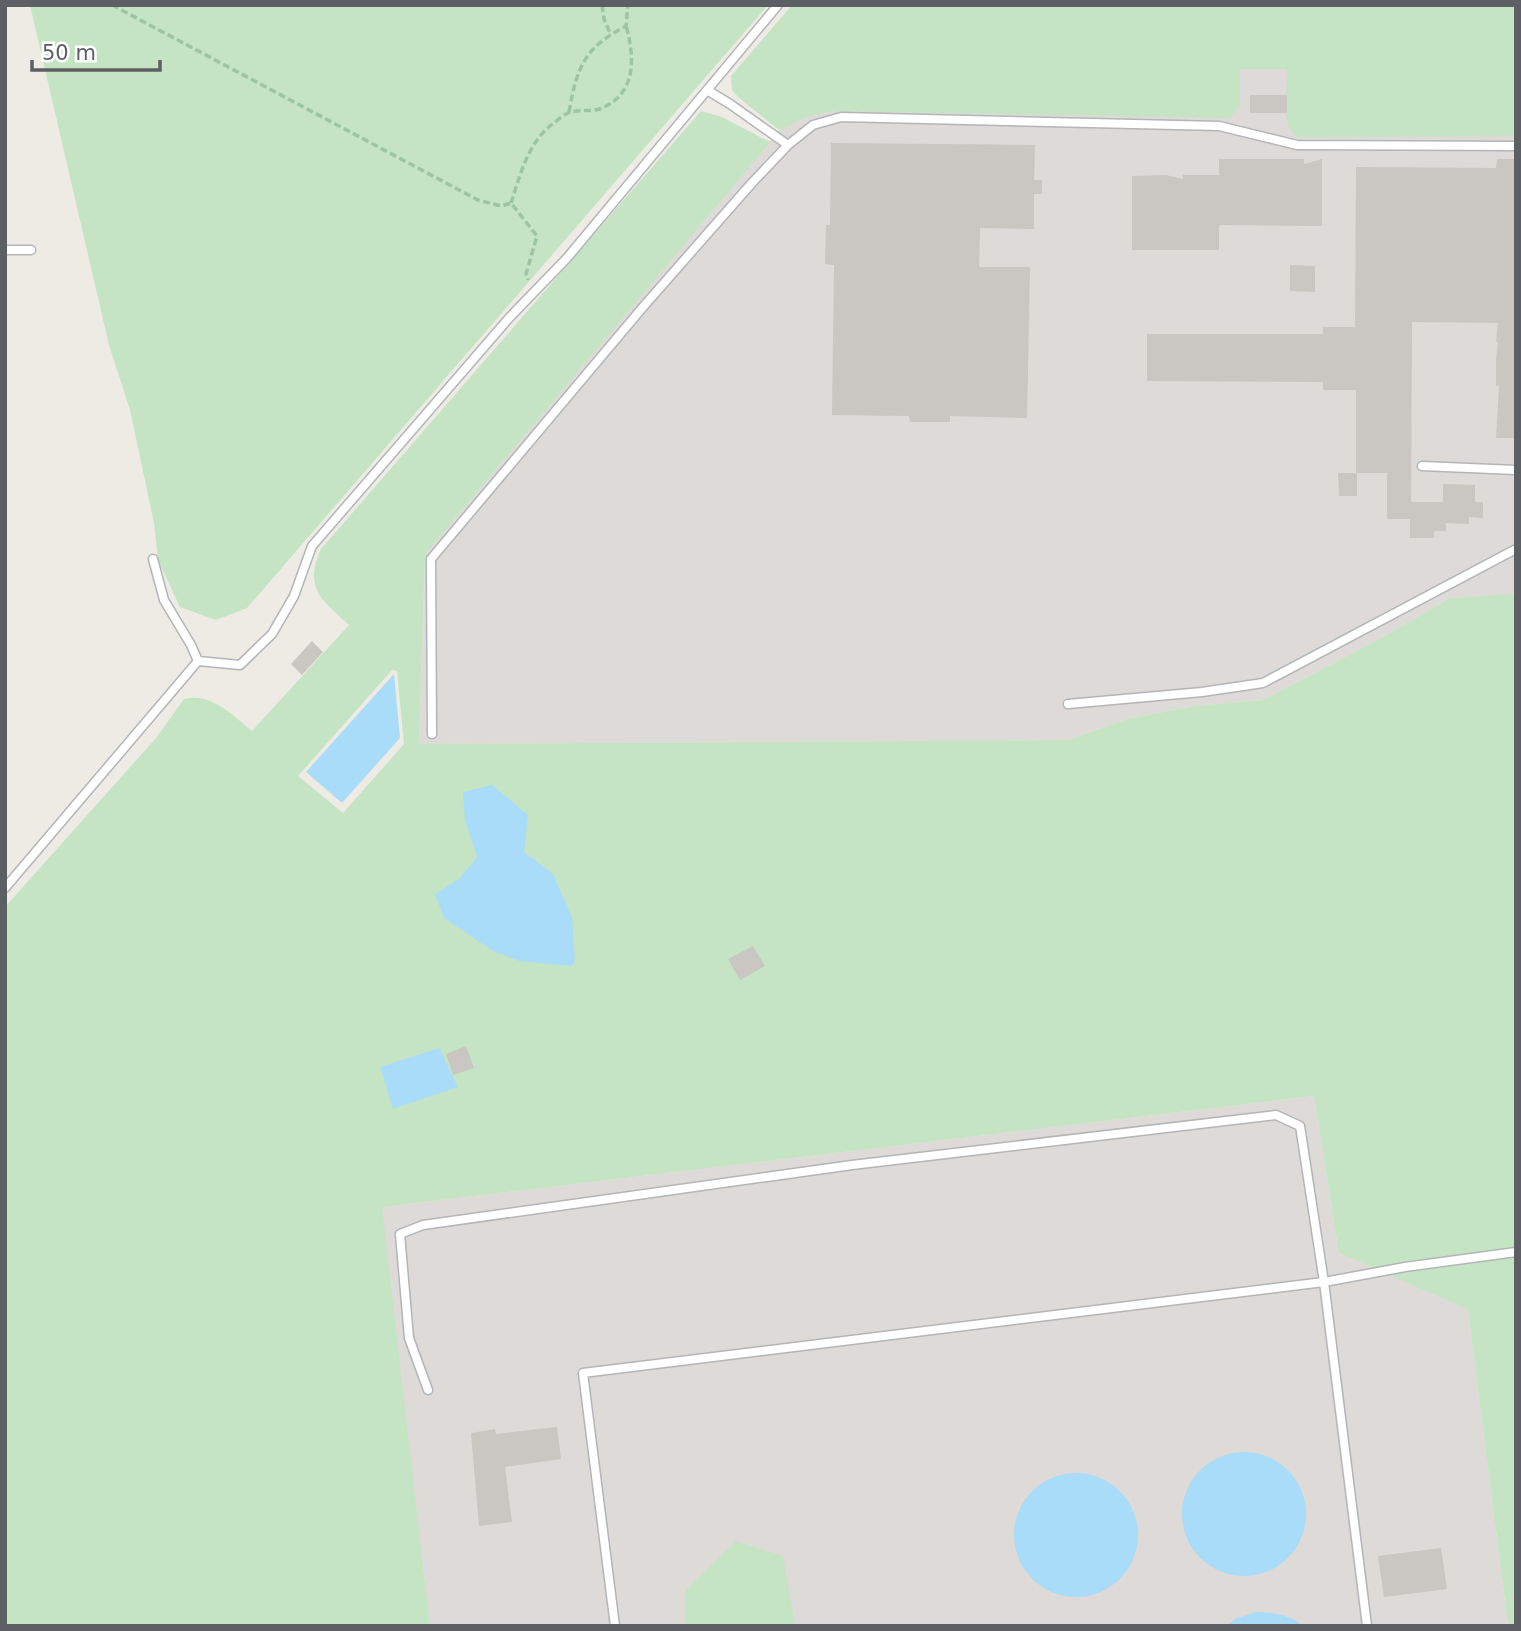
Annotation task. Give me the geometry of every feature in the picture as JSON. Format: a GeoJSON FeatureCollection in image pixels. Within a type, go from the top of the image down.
{"type":"FeatureCollection","features":[{"type":"Feature","properties":{"kind":"lane"},"geometry":{"type":"LineString","coordinates":[[198,661],[240,665],[271,634],[294,596],[312,546],[509,318],[567,258],[778,5]]}},
{"type":"Feature","properties":{"kind":"lane"},"geometry":{"type":"LineString","coordinates":[[707,90],[730,103],[788,145]]}},
{"type":"Feature","properties":{"kind":"lane"},"geometry":{"type":"LineString","coordinates":[[432,734],[431,559],[634,318],[788,145],[813,125],[841,117],[1219,126],[1297,145],[1516,146]]}},
{"type":"Feature","properties":{"kind":"lane"},"geometry":{"type":"LineString","coordinates":[[5,250],[31,250]]}},
{"type":"Feature","properties":{"kind":"lane"},"geometry":{"type":"LineString","coordinates":[[1422,466],[1516,470]]}},
{"type":"Feature","properties":{"kind":"lane"},"geometry":{"type":"LineString","coordinates":[[1068,704],[1263,684],[1516,549]]}},
{"type":"Feature","properties":{"kind":"lane"},"geometry":{"type":"LineString","coordinates":[[153,559],[163,600],[198,661]]}},
{"type":"Feature","properties":{"kind":"lane"},"geometry":{"type":"LineString","coordinates":[[5,888],[198,661]]}},
{"type":"Feature","properties":{"kind":"lane"},"geometry":{"type":"LineString","coordinates":[[428,1390],[409,1338],[400,1234],[423,1226],[866,1164],[1276,1115],[1300,1126],[1324,1282],[1367,1626]]}},
{"type":"Feature","properties":{"kind":"lane"},"geometry":{"type":"LineString","coordinates":[[615,1626],[583,1373],[1324,1282],[1405,1267],[1516,1252]]}},
{"type":"Feature","properties":{"kind":"path"},"geometry":{"type":"LineString","coordinates":[[112,5],[478,200],[500,206],[511,203]]}},
{"type":"Feature","properties":{"kind":"path"},"geometry":{"type":"LineString","coordinates":[[602,5],[604,19],[611,34]]}},
{"type":"Feature","properties":{"kind":"path"},"geometry":{"type":"LineString","coordinates":[[511,203],[525,159],[547,128],[569,112],[599,109],[620,97],[633,70],[631,41],[626,26],[628,5]]}},
{"type":"Feature","properties":{"kind":"path"},"geometry":{"type":"LineString","coordinates":[[569,112],[575,81],[586,55],[611,34],[626,26]]}},
{"type":"Feature","properties":{"kind":"path"},"geometry":{"type":"LineString","coordinates":[[511,203],[537,236],[526,274],[532,294]]}},
{"type":"Feature","properties":{"kind":"shaded area"},"geometry":{"type":"Polygon","coordinates":[[[1230,62],[1292,63],[1516,110],[1516,595],[1450,598],[1385,636],[1263,700],[1194,706],[1127,719],[1069,740],[419,744],[425,554],[797,108],[1230,62]]]}},
{"type":"Feature","properties":{"kind":"shaded area"},"geometry":{"type":"Polygon","coordinates":[[[1314,1096],[1339,1253],[1468,1308],[1508,1626],[430,1626],[381,1207],[1314,1096]]]}},
{"type":"Feature","properties":{"kind":"green space"},"geometry":{"type":"Polygon","coordinates":[[[30,5],[768,5],[247,608],[216,620],[180,607],[158,560],[154,523],[130,410],[109,345],[30,5]]]}},
{"type":"Feature","properties":{"kind":"green space"},"geometry":{"type":"Polygon","coordinates":[[[792,5],[1516,5],[1516,136],[1299,137],[1293,133],[1287,117],[1287,69],[1240,69],[1240,104],[1230,118],[833,111],[807,117],[779,130],[738,97],[732,90],[731,76],[792,5]]]}},
{"type":"Feature","properties":{"kind":"green space"},"geometry":{"type":"Polygon","coordinates":[[[701,111],[722,117],[770,142],[425,554],[419,744],[1069,740],[1127,719],[1194,706],[1263,700],[1385,636],[1450,598],[1516,594],[1516,1626],[1508,1626],[1468,1309],[1339,1253],[1314,1096],[382,1207],[430,1626],[5,1626],[5,907],[156,738],[184,699],[203,699],[221,706],[252,731],[349,625],[318,593],[314,574],[321,549],[701,111]],[[392,670],[298,776],[343,813],[404,744],[397,671],[392,670]]]}},
{"type":"Feature","properties":{"kind":"green space"},"geometry":{"type":"Polygon","coordinates":[[[736,1541],[783,1556],[795,1626],[686,1626],[686,1590],[736,1541]]]}},
{"type":"Feature","properties":{"kind":"water"},"geometry":{"type":"Polygon","coordinates":[[[394,674],[400,738],[342,803],[306,772],[394,674]]]}},
{"type":"Feature","properties":{"kind":"water"},"geometry":{"type":"Polygon","coordinates":[[[492,785],[528,815],[524,852],[553,874],[572,917],[575,962],[571,966],[519,961],[493,951],[444,918],[435,894],[459,879],[477,857],[465,820],[463,792],[492,785]]]}},
{"type":"Feature","properties":{"kind":"water"},"geometry":{"type":"Polygon","coordinates":[[[439,1048],[458,1087],[393,1109],[380,1067],[439,1048]]]}},
{"type":"Feature","properties":{"kind":"water"},"geometry":{"type":"Polygon","coordinates":[[[1244,1452],[1268,1457],[1288,1470],[1301,1490],[1306,1514],[1301,1538],[1288,1558],[1268,1571],[1244,1576],[1220,1571],[1200,1558],[1187,1538],[1182,1514],[1187,1490],[1200,1470],[1220,1457],[1244,1452]]]}},
{"type":"Feature","properties":{"kind":"water"},"geometry":{"type":"Polygon","coordinates":[[[1076,1473],[1100,1478],[1120,1491],[1133,1511],[1138,1535],[1133,1559],[1120,1579],[1100,1592],[1076,1597],[1052,1592],[1032,1579],[1019,1559],[1014,1535],[1019,1511],[1032,1491],[1052,1478],[1076,1473]]]}},
{"type":"Feature","properties":{"kind":"water"},"geometry":{"type":"Polygon","coordinates":[[[1256,1612],[1281,1615],[1304,1626],[1226,1626],[1235,1619],[1256,1612]]]}},
{"type":"Feature","properties":{"kind":"building"},"geometry":{"type":"Polygon","coordinates":[[[1250,95],[1287,95],[1287,113],[1250,113],[1250,95]]]}},
{"type":"Feature","properties":{"kind":"building"},"geometry":{"type":"Polygon","coordinates":[[[831,143],[1035,145],[1034,180],[1042,180],[1042,194],[1034,194],[1034,229],[980,228],[979,267],[1030,267],[1027,418],[950,416],[950,422],[910,422],[909,416],[832,415],[834,265],[825,264],[826,225],[830,225],[831,143]]]}},
{"type":"Feature","properties":{"kind":"building"},"geometry":{"type":"Polygon","coordinates":[[[1219,159],[1304,159],[1304,164],[1322,159],[1322,226],[1219,225],[1219,250],[1132,250],[1132,176],[1166,175],[1183,179],[1183,175],[1219,175],[1219,159]]]}},
{"type":"Feature","properties":{"kind":"building"},"geometry":{"type":"Polygon","coordinates":[[[1497,159],[1516,159],[1516,438],[1496,438],[1498,323],[1412,322],[1411,502],[1443,502],[1443,484],[1475,485],[1475,502],[1483,502],[1483,518],[1469,517],[1469,524],[1446,523],[1446,531],[1434,531],[1434,538],[1410,538],[1410,519],[1387,519],[1387,473],[1357,473],[1357,496],[1339,496],[1338,473],[1356,473],[1356,390],[1323,390],[1323,382],[1147,381],[1147,334],[1323,334],[1323,327],[1355,327],[1356,167],[1496,168],[1497,159]]]}},
{"type":"Feature","properties":{"kind":"building"},"geometry":{"type":"Polygon","coordinates":[[[1290,265],[1315,266],[1315,292],[1290,291],[1290,265]]]}},
{"type":"Feature","properties":{"kind":"building"},"geometry":{"type":"Polygon","coordinates":[[[312,641],[323,652],[302,675],[291,664],[312,641]]]}},
{"type":"Feature","properties":{"kind":"building"},"geometry":{"type":"Polygon","coordinates":[[[753,946],[765,966],[740,980],[728,959],[753,946]]]}},
{"type":"Feature","properties":{"kind":"building"},"geometry":{"type":"Polygon","coordinates":[[[466,1046],[474,1068],[453,1075],[446,1054],[466,1046]]]}},
{"type":"Feature","properties":{"kind":"building"},"geometry":{"type":"Polygon","coordinates":[[[557,1427],[561,1459],[505,1467],[512,1522],[479,1526],[471,1433],[495,1429],[496,1434],[557,1427]]]}},
{"type":"Feature","properties":{"kind":"building"},"geometry":{"type":"Polygon","coordinates":[[[1441,1548],[1447,1589],[1384,1597],[1378,1556],[1441,1548]]]}}]}
